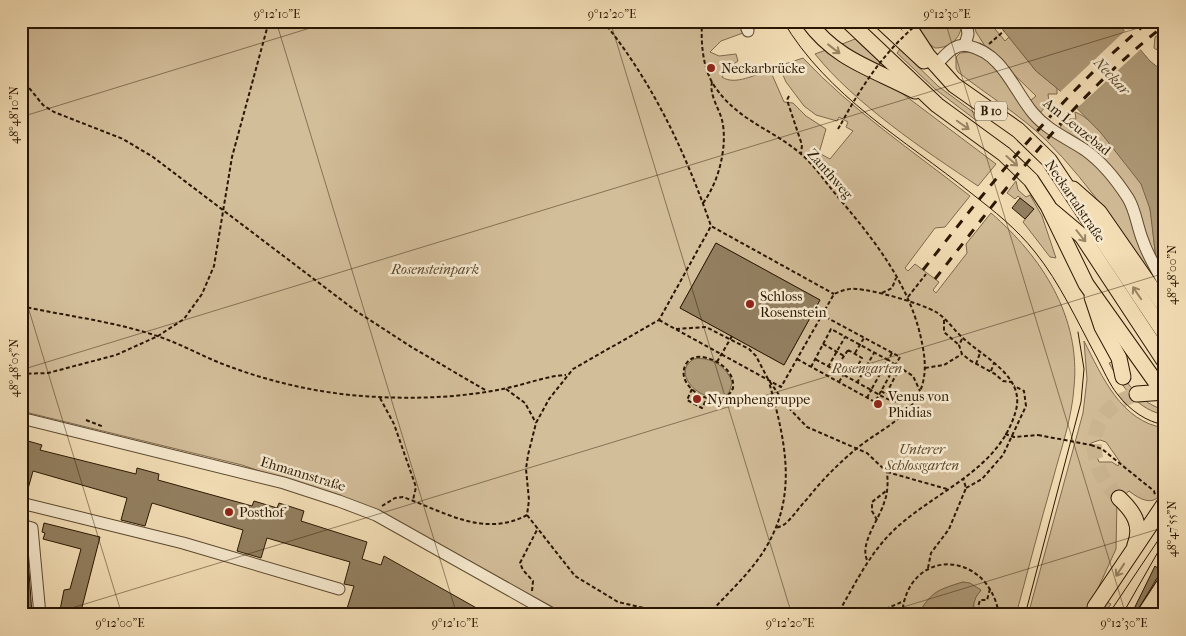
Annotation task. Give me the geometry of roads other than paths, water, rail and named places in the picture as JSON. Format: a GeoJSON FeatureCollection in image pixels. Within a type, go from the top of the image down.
{"type":"FeatureCollection","features":[{"type":"Feature","properties":{"kind":"main road"},"geometry":{"type":"LineString","coordinates":[[808,21],[826,43],[839,54],[898,82],[937,104]]}},
{"type":"Feature","properties":{"kind":"main road","name":"B 10"},"geometry":{"type":"LineString","coordinates":[[848,21],[937,104]]}},
{"type":"Feature","properties":{"kind":"main road","name":"B 10"},"geometry":{"type":"LineString","coordinates":[[881,21],[927,64],[954,85]]}},
{"type":"Feature","properties":{"kind":"main road","name":"Neckartalstraße"},"geometry":{"type":"LineString","coordinates":[[905,21],[935,66],[954,85],[1018,130],[1043,153],[1060,175],[1090,224],[1165,334]]}},
{"type":"Feature","properties":{"kind":"main road","name":"Neckartalstraße"},"geometry":{"type":"LineString","coordinates":[[937,104],[991,144],[1022,171],[1046,202],[1086,284],[1164,393]]}},
{"type":"Feature","properties":{"kind":"main road","name":"B 10"},"geometry":{"type":"LineString","coordinates":[[1060,175],[1099,212],[1165,307]]}},
{"type":"Feature","properties":{"kind":"main road"},"geometry":{"type":"LineString","coordinates":[[1046,202],[1054,213],[1082,236],[1165,362]]}},
{"type":"Feature","properties":{"kind":"main road","name":"B 10"},"geometry":{"type":"LineString","coordinates":[[1086,284],[1102,327],[1122,364],[1123,377]]}},
{"type":"Feature","properties":{"kind":"main road"},"geometry":{"type":"LineString","coordinates":[[1137,394],[1164,393]]}},
{"type":"Feature","properties":{"kind":"main road"},"geometry":{"type":"LineString","coordinates":[[1119,498],[1130,508],[1137,523],[1136,541],[1131,553]]}},
{"type":"Feature","properties":{"kind":"main road"},"geometry":{"type":"LineString","coordinates":[[1095,607],[1165,503]]}},
{"type":"Feature","properties":{"kind":"main road"},"geometry":{"type":"LineString","coordinates":[[1148,609],[1165,582]]}},
{"type":"Feature","properties":{"kind":"street"},"geometry":{"type":"LineString","coordinates":[[935,66],[952,48],[965,45],[968,34],[966,21]]}},
{"type":"Feature","properties":{"kind":"street","name":"Am Leuzebad"},"geometry":{"type":"LineString","coordinates":[[965,45],[981,51],[996,61],[1014,82],[1034,115],[1058,135],[1086,151],[1102,165],[1129,200],[1143,243],[1165,285]]}},
{"type":"Feature","properties":{"kind":"street","name":"Ehmannstraße"},"geometry":{"type":"LineString","coordinates":[[21,418],[284,482],[376,515],[554,615]]}},
{"type":"Feature","properties":{"kind":"street"},"geometry":{"type":"LineString","coordinates":[[21,503],[183,543],[339,589]]}},
{"type":"Feature","properties":{"kind":"street"},"geometry":{"type":"LineString","coordinates":[[21,525],[32,528],[40,615]]}},
{"type":"Feature","properties":{"kind":"water","name":"Neckar"},"geometry":{"type":"Polygon","coordinates":[[[989,21],[1116,21],[1150,61],[1165,73],[1165,276],[1156,259],[1150,209],[1141,184],[1101,133],[1059,90],[1036,71],[999,25],[989,21]]]}},
{"type":"Feature","properties":{"kind":"water"},"geometry":{"type":"Polygon","coordinates":[[[694,359],[712,361],[727,372],[732,383],[729,393],[721,397],[711,397],[702,394],[694,388],[688,381],[685,373],[687,366],[694,359]]]}},
{"type":"Feature","properties":{"kind":"water"},"geometry":{"type":"Polygon","coordinates":[[[963,582],[970,583],[981,590],[973,606],[979,615],[918,615],[927,601],[936,592],[963,582]]]}},
{"type":"Feature","properties":{"kind":"tunnel"},"geometry":{"type":"LineString","coordinates":[[1119,498],[1107,484],[1099,469],[1095,454],[1095,439],[1099,425],[1107,412],[1120,402],[1137,394]]}},
{"type":"Feature","properties":{"kind":"tunnel"},"geometry":{"type":"LineString","coordinates":[[1155,615],[1165,608]]}},
{"type":"Feature","properties":{"kind":"tram line"},"geometry":{"type":"LineString","coordinates":[[783,21],[801,48],[845,95],[894,135],[946,173],[1021,236],[1052,276],[1118,395],[1139,414],[1151,421],[1165,425]]}},
{"type":"Feature","properties":{"kind":"tram line"},"geometry":{"type":"LineString","coordinates":[[1025,615],[1081,402],[1084,369],[1078,332]]}},
{"type":"Feature","properties":{"kind":"tram line"},"geometry":{"type":"LineString","coordinates":[[1108,615],[1165,530]]}},
{"type":"Feature","properties":{"kind":"tram line"},"geometry":{"type":"LineString","coordinates":[[1122,615],[1162,545]]}},
{"type":"Feature","properties":{"kind":"railway"},"geometry":{"type":"LineString","coordinates":[[923,270],[1002,171],[1058,108],[1117,49],[1149,21]]}},
{"type":"Feature","properties":{"kind":"railway"},"geometry":{"type":"LineString","coordinates":[[935,279],[1042,145],[1100,82],[1165,25]]}},
{"type":"Feature","properties":{"kind":"place","name":"Neckarbrücke"},"geometry":{"type":"Point","coordinates":[711,68]}},
{"type":"Feature","properties":{"kind":"place","name":"Schloss Rosenstein"},"geometry":{"type":"Point","coordinates":[750,304]}},
{"type":"Feature","properties":{"kind":"place","name":"Nymphengruppe"},"geometry":{"type":"Point","coordinates":[697,399]}},
{"type":"Feature","properties":{"kind":"place","name":"Venus von Phidias"},"geometry":{"type":"Point","coordinates":[878,404]}},
{"type":"Feature","properties":{"kind":"place","name":"Posthof"},"geometry":{"type":"Point","coordinates":[229,512]}},
{"type":"Feature","properties":{"kind":"park label","name":"Rosensteinpark"},"geometry":{"type":"Point","coordinates":[435,269]}},
{"type":"Feature","properties":{"kind":"park label","name":"Rosengarten"},"geometry":{"type":"Point","coordinates":[867,368]}},
{"type":"Feature","properties":{"kind":"park label","name":"Unterer Schlossgarten"},"geometry":{"type":"Point","coordinates":[922,458]}}]}
